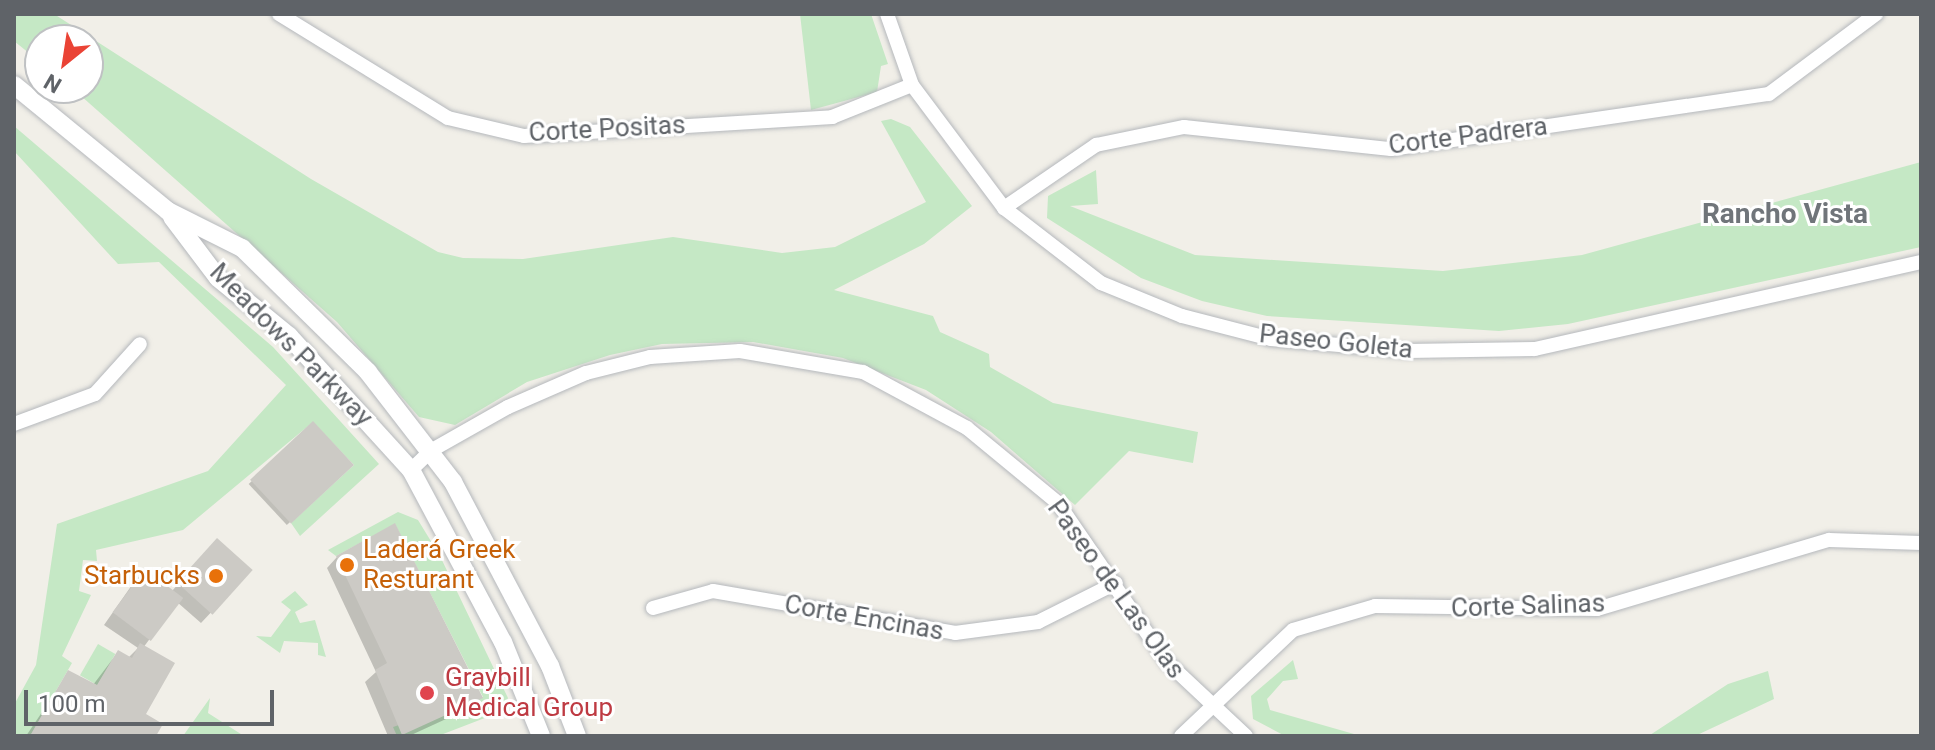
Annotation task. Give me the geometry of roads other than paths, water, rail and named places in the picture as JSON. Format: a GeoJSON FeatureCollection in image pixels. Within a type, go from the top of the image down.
{"type":"FeatureCollection","features":[{"type":"Feature","properties":{"kind":"main road","name":"Meadows Parkway"},"geometry":{"type":"LineString","coordinates":[[14,85],[168,211],[242,248],[330,329],[432,450],[550,666],[577,736]]}},
{"type":"Feature","properties":{"kind":"main road","name":"Meadows Parkway"},"geometry":{"type":"LineString","coordinates":[[168,211],[218,278],[289,336],[411,470],[503,642],[541,736]]}},
{"type":"Feature","properties":{"kind":"street","name":"Corte Positas"},"geometry":{"type":"LineString","coordinates":[[279,14],[448,118],[524,136],[832,117],[912,85]]}},
{"type":"Feature","properties":{"kind":"street","name":"Paseo Goleta"},"geometry":{"type":"LineString","coordinates":[[887,14],[912,85],[1004,208],[1101,283],[1182,316],[1271,339],[1407,351],[1535,349],[1921,262]]}},
{"type":"Feature","properties":{"kind":"street","name":"Corte Padrera"},"geometry":{"type":"LineString","coordinates":[[1004,208],[1096,145],[1184,127],[1391,149],[1769,94],[1876,14]]}},
{"type":"Feature","properties":{"kind":"street"},"geometry":{"type":"LineString","coordinates":[[14,424],[95,394],[140,344]]}},
{"type":"Feature","properties":{"kind":"street","name":"Paseo de Las Olas"},"geometry":{"type":"LineString","coordinates":[[411,470],[432,450],[586,373],[650,357],[740,351],[863,372],[967,428],[1046,494],[1116,583],[1167,662],[1207,707],[1246,736]]}},
{"type":"Feature","properties":{"kind":"street","name":"Corte Salinas"},"geometry":{"type":"LineString","coordinates":[[1181,736],[1207,707],[1293,630],[1375,606],[1597,609],[1829,540],[1921,543]]}},
{"type":"Feature","properties":{"kind":"street","name":"Corte Encinas"},"geometry":{"type":"LineString","coordinates":[[653,608],[713,591],[955,633],[1038,622],[1116,583]]}},
{"type":"Feature","properties":{"kind":"place","name":"Laderá Greek Resturant"},"geometry":{"type":"Point","coordinates":[347,565]}},
{"type":"Feature","properties":{"kind":"place","name":"Starbucks"},"geometry":{"type":"Point","coordinates":[216,576]}},
{"type":"Feature","properties":{"kind":"place","name":"Graybill Medical Group"},"geometry":{"type":"Point","coordinates":[427,693]}},
{"type":"Feature","properties":{"kind":"district","name":"Rancho Vista"},"geometry":{"type":"Point","coordinates":[1785,214]}}]}
